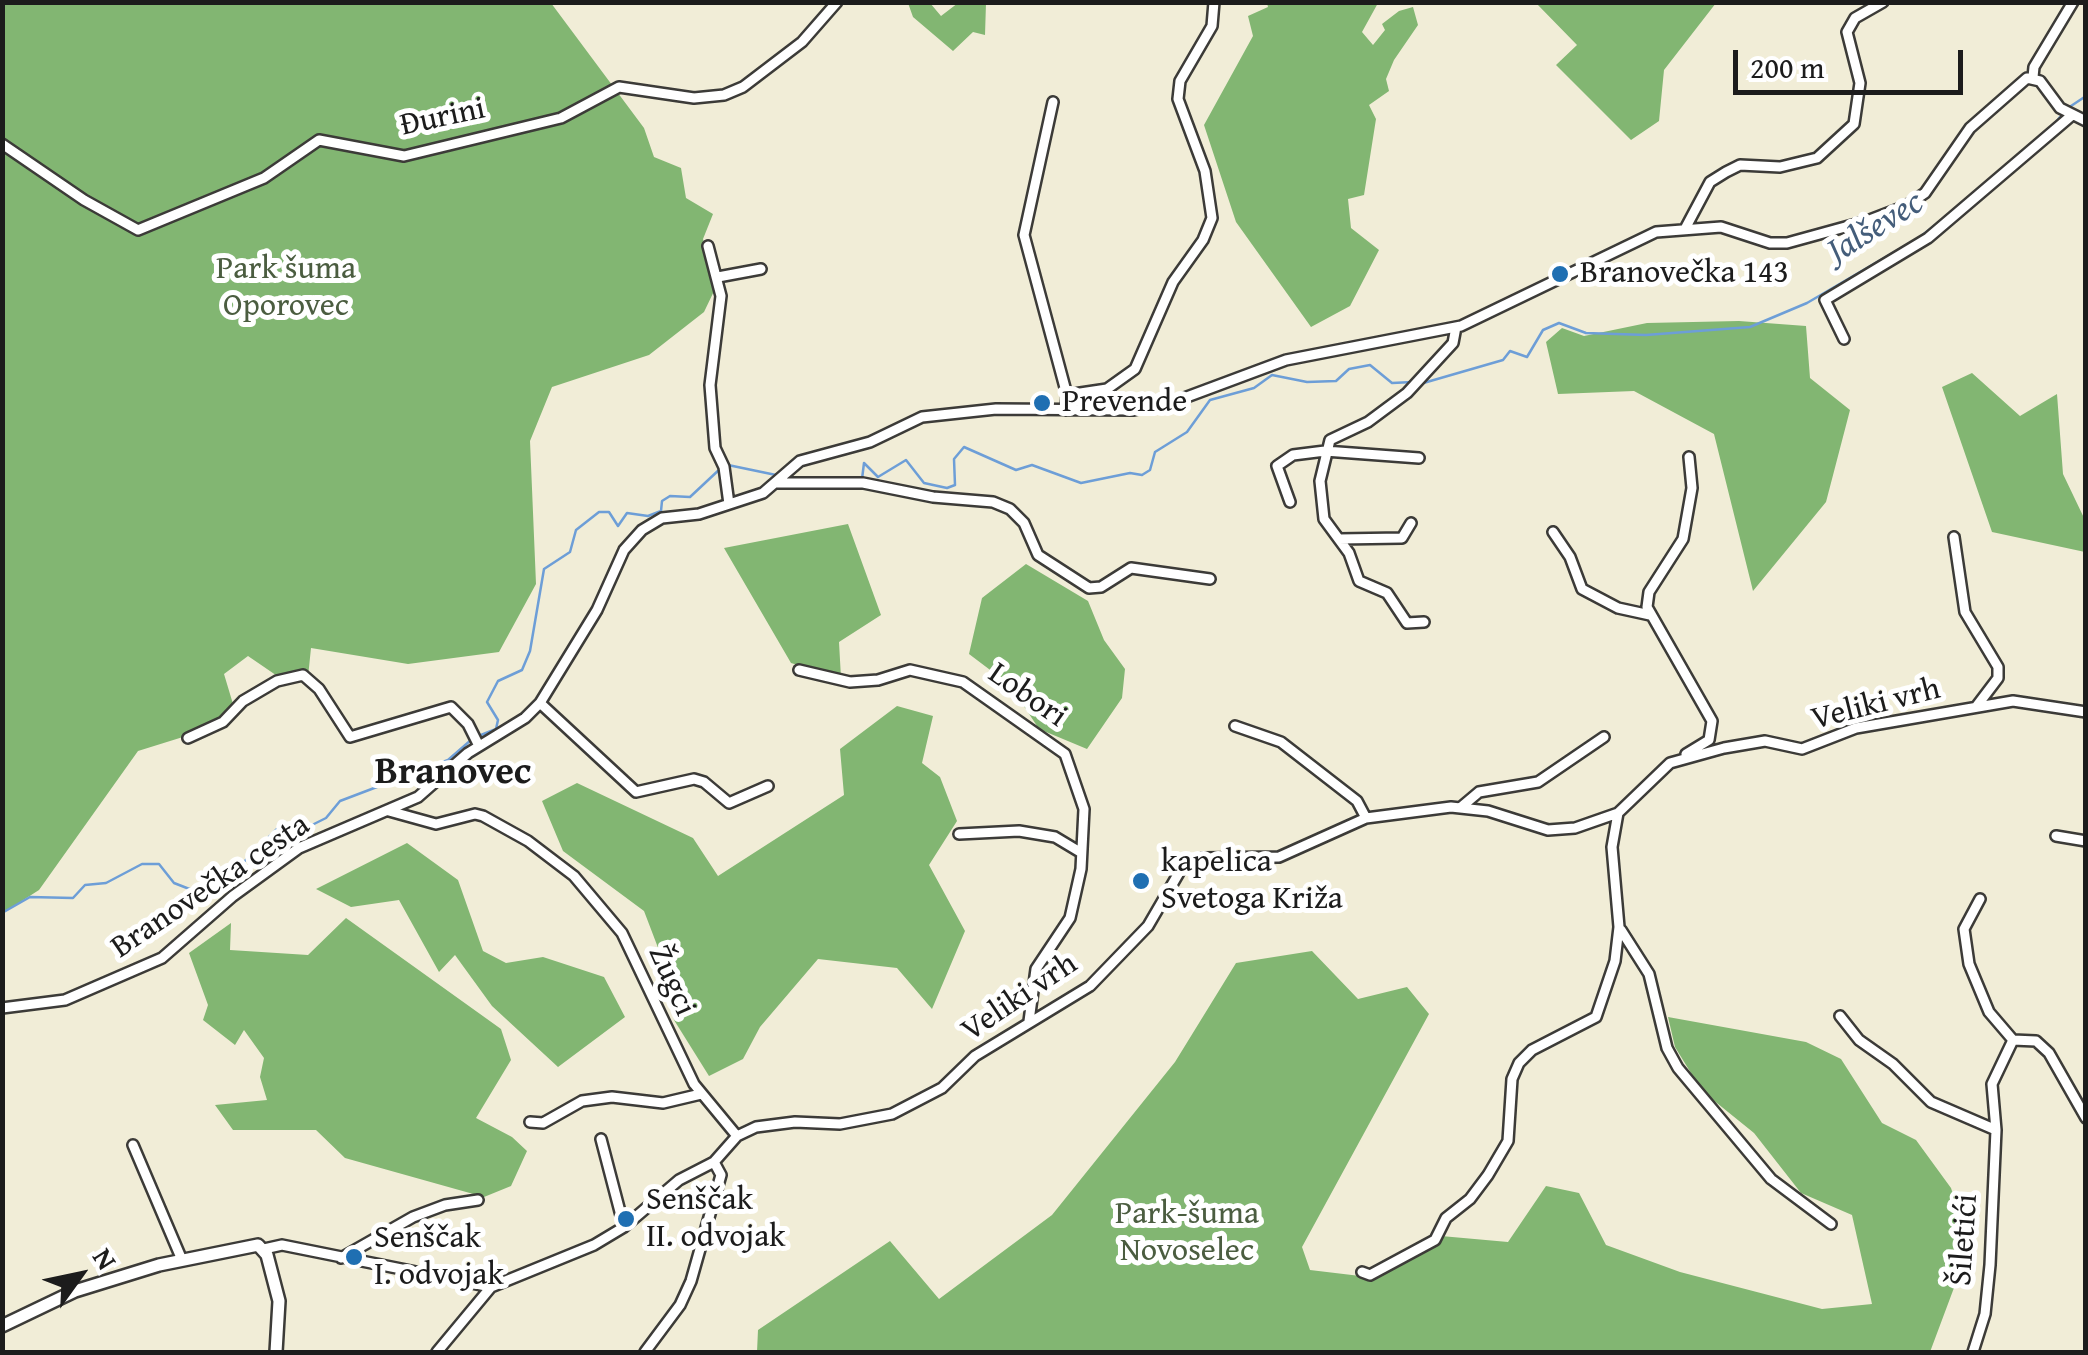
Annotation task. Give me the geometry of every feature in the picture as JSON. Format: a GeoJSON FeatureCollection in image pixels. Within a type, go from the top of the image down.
{"type":"FeatureCollection","features":[{"type":"Feature","properties":{"kind":"street","name":"Đurini"},"geometry":{"type":"LineString","coordinates":[[2,144],[84,200],[138,230],[264,178],[319,140],[404,156],[561,118],[619,87],[694,98],[724,95],[743,88],[802,42],[837,2]]}},
{"type":"Feature","properties":{"kind":"street"},"geometry":{"type":"LineString","coordinates":[[1067,395],[1107,389],[1135,369],[1174,282],[1203,240],[1212,218],[1205,171],[1178,99],[1180,82],[1212,26],[1214,2]]}},
{"type":"Feature","properties":{"kind":"street"},"geometry":{"type":"LineString","coordinates":[[1686,228],[1710,182],[1740,165],[1780,167],[1817,158],[1854,124],[1860,84],[1846,32],[1855,18],[1883,2]]}},
{"type":"Feature","properties":{"kind":"street"},"geometry":{"type":"LineString","coordinates":[[2073,2],[2034,67],[2033,78],[2040,80],[2066,113],[2086,121]]}},
{"type":"Feature","properties":{"kind":"street","name":"Branovečka cesta"},"geometry":{"type":"LineString","coordinates":[[2,1008],[64,1000],[162,958],[233,896],[299,848],[418,797],[479,746],[525,718],[540,703],[597,610],[624,550],[642,530],[662,518],[729,504],[780,479],[800,461],[870,442],[922,417],[996,409],[1116,412],[1176,401],[1286,360],[1456,327],[1491,314],[1640,236],[1720,227],[1770,243],[1787,243],[1906,206],[1925,193],[1988,108],[2033,78]]}},
{"type":"Feature","properties":{"kind":"street"},"geometry":{"type":"LineString","coordinates":[[1053,102],[1024,235],[1067,395],[1066,410]]}},
{"type":"Feature","properties":{"kind":"street"},"geometry":{"type":"LineString","coordinates":[[1844,339],[1825,300],[1928,238],[2066,113]]}},
{"type":"Feature","properties":{"kind":"street"},"geometry":{"type":"LineString","coordinates":[[708,246],[718,277],[722,315],[710,385],[716,448],[724,466],[729,504]]}},
{"type":"Feature","properties":{"kind":"street"},"geometry":{"type":"LineString","coordinates":[[718,277],[762,268]]}},
{"type":"Feature","properties":{"kind":"street"},"geometry":{"type":"LineString","coordinates":[[1424,622],[1407,623],[1387,592],[1359,582],[1324,518],[1321,503],[1326,451],[1330,440],[1368,422],[1407,393],[1453,343],[1456,327]]}},
{"type":"Feature","properties":{"kind":"street"},"geometry":{"type":"LineString","coordinates":[[1290,502],[1276,466],[1293,455],[1326,451],[1419,458]]}},
{"type":"Feature","properties":{"kind":"street"},"geometry":{"type":"LineString","coordinates":[[1670,763],[1709,740],[1712,722],[1650,615],[1649,592],[1682,538],[1692,488],[1689,458]]}},
{"type":"Feature","properties":{"kind":"street"},"geometry":{"type":"LineString","coordinates":[[780,479],[863,483],[933,498],[993,502],[1010,509],[1024,524],[1038,555],[1090,588],[1101,587],[1130,568],[1210,579]]}},
{"type":"Feature","properties":{"kind":"street"},"geometry":{"type":"LineString","coordinates":[[1339,540],[1402,538],[1411,522]]}},
{"type":"Feature","properties":{"kind":"street"},"geometry":{"type":"LineString","coordinates":[[1553,532],[1570,557],[1582,589],[1618,608],[1650,615]]}},
{"type":"Feature","properties":{"kind":"street","name":"Veliki vrh"},"geometry":{"type":"LineString","coordinates":[[1954,537],[1965,612],[1998,667],[1998,678],[1976,707]]}},
{"type":"Feature","properties":{"kind":"street","name":"Lobori"},"geometry":{"type":"LineString","coordinates":[[799,670],[850,682],[878,680],[910,670],[952,679],[982,692],[1065,754],[1084,809],[1082,868],[1070,918],[1036,969],[1028,1021]]}},
{"type":"Feature","properties":{"kind":"street"},"geometry":{"type":"LineString","coordinates":[[188,738],[223,722],[244,701],[277,682],[303,676],[319,689],[350,737],[423,712],[451,707],[468,724],[479,746]]}},
{"type":"Feature","properties":{"kind":"street","name":"Veliki vrh"},"geometry":{"type":"LineString","coordinates":[[737,1136],[775,1124],[840,1124],[892,1114],[942,1088],[976,1056],[1090,986],[1148,926],[1167,888],[1194,861],[1279,858],[1366,818],[1460,808],[1488,811],[1548,830],[1597,823],[1618,814],[1670,763],[1765,741],[1802,749],[1856,728],[2023,700],[2086,712]]}},
{"type":"Feature","properties":{"kind":"street"},"geometry":{"type":"LineString","coordinates":[[540,703],[636,792],[694,779],[704,782],[729,803],[768,786]]}},
{"type":"Feature","properties":{"kind":"street"},"geometry":{"type":"LineString","coordinates":[[1235,726],[1282,742],[1356,801],[1366,818]]}},
{"type":"Feature","properties":{"kind":"street"},"geometry":{"type":"LineString","coordinates":[[1460,808],[1479,792],[1538,782],[1604,737]]}},
{"type":"Feature","properties":{"kind":"street","name":"Žugci"},"geometry":{"type":"LineString","coordinates":[[386,811],[436,824],[475,814],[483,816],[550,856],[590,891],[622,933],[670,1042],[701,1094],[737,1136]]}},
{"type":"Feature","properties":{"kind":"street"},"geometry":{"type":"LineString","coordinates":[[1362,1272],[1370,1275],[1434,1240],[1446,1218],[1470,1199],[1488,1175],[1508,1140],[1512,1079],[1519,1062],[1532,1050],[1596,1017],[1616,960],[1620,927],[1612,848],[1618,814]]}},
{"type":"Feature","properties":{"kind":"street"},"geometry":{"type":"LineString","coordinates":[[959,834],[1001,829],[1043,835],[1080,852]]}},
{"type":"Feature","properties":{"kind":"street"},"geometry":{"type":"LineString","coordinates":[[2056,836],[2086,840]]}},
{"type":"Feature","properties":{"kind":"street"},"geometry":{"type":"LineString","coordinates":[[1980,899],[1964,930],[1969,964],[1989,1012],[2013,1040],[2036,1041],[2049,1053],[2086,1118]]}},
{"type":"Feature","properties":{"kind":"street"},"geometry":{"type":"LineString","coordinates":[[1620,927],[1649,974],[1667,1048],[1678,1068],[1771,1179],[1831,1224]]}},
{"type":"Feature","properties":{"kind":"street"},"geometry":{"type":"LineString","coordinates":[[1840,1016],[1859,1040],[1893,1064],[1931,1102],[1996,1130]]}},
{"type":"Feature","properties":{"kind":"street","name":"Šiletići"},"geometry":{"type":"LineString","coordinates":[[1973,1352],[1984,1314],[1990,1265],[1996,1130],[1992,1084],[2013,1040]]}},
{"type":"Feature","properties":{"kind":"street"},"geometry":{"type":"LineString","coordinates":[[530,1122],[543,1123],[582,1102],[602,1098],[663,1103],[701,1094]]}},
{"type":"Feature","properties":{"kind":"street"},"geometry":{"type":"LineString","coordinates":[[437,1352],[491,1287],[594,1246],[679,1180],[714,1162],[737,1136]]}},
{"type":"Feature","properties":{"kind":"street"},"geometry":{"type":"LineString","coordinates":[[601,1139],[624,1226]]}},
{"type":"Feature","properties":{"kind":"street"},"geometry":{"type":"LineString","coordinates":[[133,1145],[182,1260]]}},
{"type":"Feature","properties":{"kind":"street"},"geometry":{"type":"LineString","coordinates":[[645,1352],[680,1306],[690,1282],[721,1174],[714,1162]]}},
{"type":"Feature","properties":{"kind":"street"},"geometry":{"type":"LineString","coordinates":[[340,1258],[413,1217],[445,1204],[478,1200]]}},
{"type":"Feature","properties":{"kind":"street"},"geometry":{"type":"LineString","coordinates":[[2,1326],[75,1291],[244,1246],[282,1245],[491,1287]]}},
{"type":"Feature","properties":{"kind":"street"},"geometry":{"type":"LineString","coordinates":[[264,1248],[279,1300],[276,1352]]}},
{"type":"Feature","properties":{"kind":"green space","name":"Park šuma Oporovec"},"geometry":{"type":"Polygon","coordinates":[[[3,3],[551,3],[644,128],[654,157],[681,168],[686,198],[713,214],[703,239],[716,287],[704,312],[649,355],[552,387],[530,441],[536,584],[499,652],[408,664],[311,648],[308,677],[286,682],[248,656],[224,674],[233,704],[215,727],[138,751],[39,890],[3,913],[3,3]]]}},
{"type":"Feature","properties":{"kind":"green space"},"geometry":{"type":"Polygon","coordinates":[[[908,3],[930,3],[941,16],[958,3],[986,3],[985,35],[973,32],[953,51],[913,17],[908,3]]]}},
{"type":"Feature","properties":{"kind":"green space"},"geometry":{"type":"Polygon","coordinates":[[[1267,3],[1378,3],[1362,32],[1373,45],[1385,30],[1382,24],[1399,11],[1413,7],[1418,25],[1394,60],[1386,79],[1389,91],[1369,105],[1376,119],[1364,195],[1348,199],[1351,228],[1379,250],[1350,306],[1311,327],[1236,222],[1204,125],[1253,36],[1248,16],[1268,7],[1267,3]]]}},
{"type":"Feature","properties":{"kind":"green space"},"geometry":{"type":"Polygon","coordinates":[[[1536,3],[1716,3],[1664,70],[1659,121],[1631,140],[1556,65],[1577,45],[1536,3]]]}},
{"type":"Feature","properties":{"kind":"green space"},"geometry":{"type":"Polygon","coordinates":[[[1739,321],[1806,326],[1810,378],[1850,410],[1826,502],[1753,591],[1714,434],[1634,391],[1558,394],[1546,342],[1562,328],[1584,336],[1647,323],[1739,321]]]}},
{"type":"Feature","properties":{"kind":"green space"},"geometry":{"type":"Polygon","coordinates":[[[1972,373],[2020,416],[2057,394],[2063,474],[2085,520],[2085,552],[1992,532],[1942,387],[1972,373]]]}},
{"type":"Feature","properties":{"kind":"green space"},"geometry":{"type":"Polygon","coordinates":[[[848,524],[881,615],[839,642],[841,678],[791,663],[724,548],[848,524]]]}},
{"type":"Feature","properties":{"kind":"green space"},"geometry":{"type":"Polygon","coordinates":[[[1026,564],[1088,601],[1104,640],[1125,669],[1122,698],[1087,749],[1039,729],[1010,685],[969,654],[982,598],[1026,564]]]}},
{"type":"Feature","properties":{"kind":"green space"},"geometry":{"type":"Polygon","coordinates":[[[897,706],[933,716],[922,763],[940,777],[957,821],[929,865],[965,931],[932,1009],[897,968],[818,959],[760,1027],[743,1059],[709,1076],[674,1020],[665,966],[644,911],[563,851],[542,801],[577,783],[693,838],[718,876],[844,795],[840,749],[897,706]]]}},
{"type":"Feature","properties":{"kind":"green space"},"geometry":{"type":"Polygon","coordinates":[[[407,843],[458,880],[483,951],[506,963],[543,957],[604,977],[625,1017],[558,1067],[492,1006],[455,955],[439,972],[399,900],[351,907],[316,889],[407,843]]]}},
{"type":"Feature","properties":{"kind":"green space"},"geometry":{"type":"Polygon","coordinates":[[[346,918],[501,1029],[511,1060],[476,1118],[512,1137],[527,1151],[511,1186],[484,1197],[345,1158],[316,1130],[233,1130],[215,1105],[267,1100],[260,1077],[264,1058],[244,1030],[235,1045],[203,1020],[208,1005],[189,953],[231,923],[230,950],[308,955],[346,918]]]}},
{"type":"Feature","properties":{"kind":"green space","name":"Park-šuma Novoselec"},"geometry":{"type":"Polygon","coordinates":[[[1312,951],[1358,999],[1407,987],[1429,1014],[1302,1247],[1310,1270],[1377,1278],[1441,1236],[1508,1242],[1546,1186],[1579,1193],[1606,1245],[1680,1272],[1822,1309],[1872,1304],[1852,1215],[1801,1193],[1754,1133],[1702,1091],[1675,1047],[1668,1017],[1806,1042],[1841,1059],[1882,1123],[1916,1140],[1951,1188],[1970,1245],[1930,1352],[757,1352],[758,1330],[890,1241],[939,1299],[1052,1215],[1175,1062],[1236,963],[1312,951]]]}},
{"type":"Feature","properties":{"kind":"waterway","name":"Jalševec"},"geometry":{"type":"LineString","coordinates":[[2068,108],[2086,96]]}},
{"type":"Feature","properties":{"kind":"waterway","name":"Jalševec"},"geometry":{"type":"LineString","coordinates":[[2052,127],[2060,117]]}},
{"type":"Feature","properties":{"kind":"waterway","name":"Jalševec"},"geometry":{"type":"LineString","coordinates":[[1420,384],[1503,360],[1510,351],[1527,357],[1543,330],[1559,323],[1586,333],[1646,335],[1750,327],[1807,303],[1920,237],[1962,204]]}},
{"type":"Feature","properties":{"kind":"waterway","name":"Jalševec"},"geometry":{"type":"LineString","coordinates":[[862,479],[864,463],[878,477],[906,460],[924,483],[947,488],[955,485],[954,459],[964,447],[1016,470],[1032,465],[1081,483],[1130,473],[1142,475],[1150,470],[1155,452],[1187,432],[1210,400],[1254,388],[1272,375],[1307,382],[1336,381],[1349,369],[1370,365],[1392,383],[1413,382]]}},
{"type":"Feature","properties":{"kind":"waterway","name":"Jalševec"},"geometry":{"type":"LineString","coordinates":[[728,465],[776,475]]}},
{"type":"Feature","properties":{"kind":"waterway","name":"Jalševec"},"geometry":{"type":"LineString","coordinates":[[481,735],[496,729],[498,720],[487,702],[498,681],[522,670],[530,651],[544,569],[570,552],[576,530],[599,512],[609,512],[618,526],[627,513],[648,516],[661,511],[662,501],[670,496],[690,497],[721,468]]}},
{"type":"Feature","properties":{"kind":"waterway","name":"Jalševec"},"geometry":{"type":"LineString","coordinates":[[788,477],[820,479]]}},
{"type":"Feature","properties":{"kind":"waterway","name":"Jalševec"},"geometry":{"type":"LineString","coordinates":[[2,913],[30,897],[73,898],[85,885],[106,883],[142,864],[159,864],[174,883],[192,890],[209,886],[246,860],[277,829],[298,832],[326,818],[340,801],[448,760],[471,740]]}},
{"type":"Feature","properties":{"kind":"place","name":"Branovečka 143"},"geometry":{"type":"Point","coordinates":[1560,274]}},
{"type":"Feature","properties":{"kind":"place","name":"Prevende"},"geometry":{"type":"Point","coordinates":[1042,403]}},
{"type":"Feature","properties":{"kind":"place","name":"kapelica Svetoga Križa"},"geometry":{"type":"Point","coordinates":[1141,881]}},
{"type":"Feature","properties":{"kind":"place","name":"Senščak II. odvojak"},"geometry":{"type":"Point","coordinates":[626,1219]}},
{"type":"Feature","properties":{"kind":"place","name":"Senščak I. odvojak"},"geometry":{"type":"Point","coordinates":[354,1257]}},
{"type":"Feature","properties":{"kind":"district","name":"Branovec"},"geometry":{"type":"Point","coordinates":[453,773]}}]}
